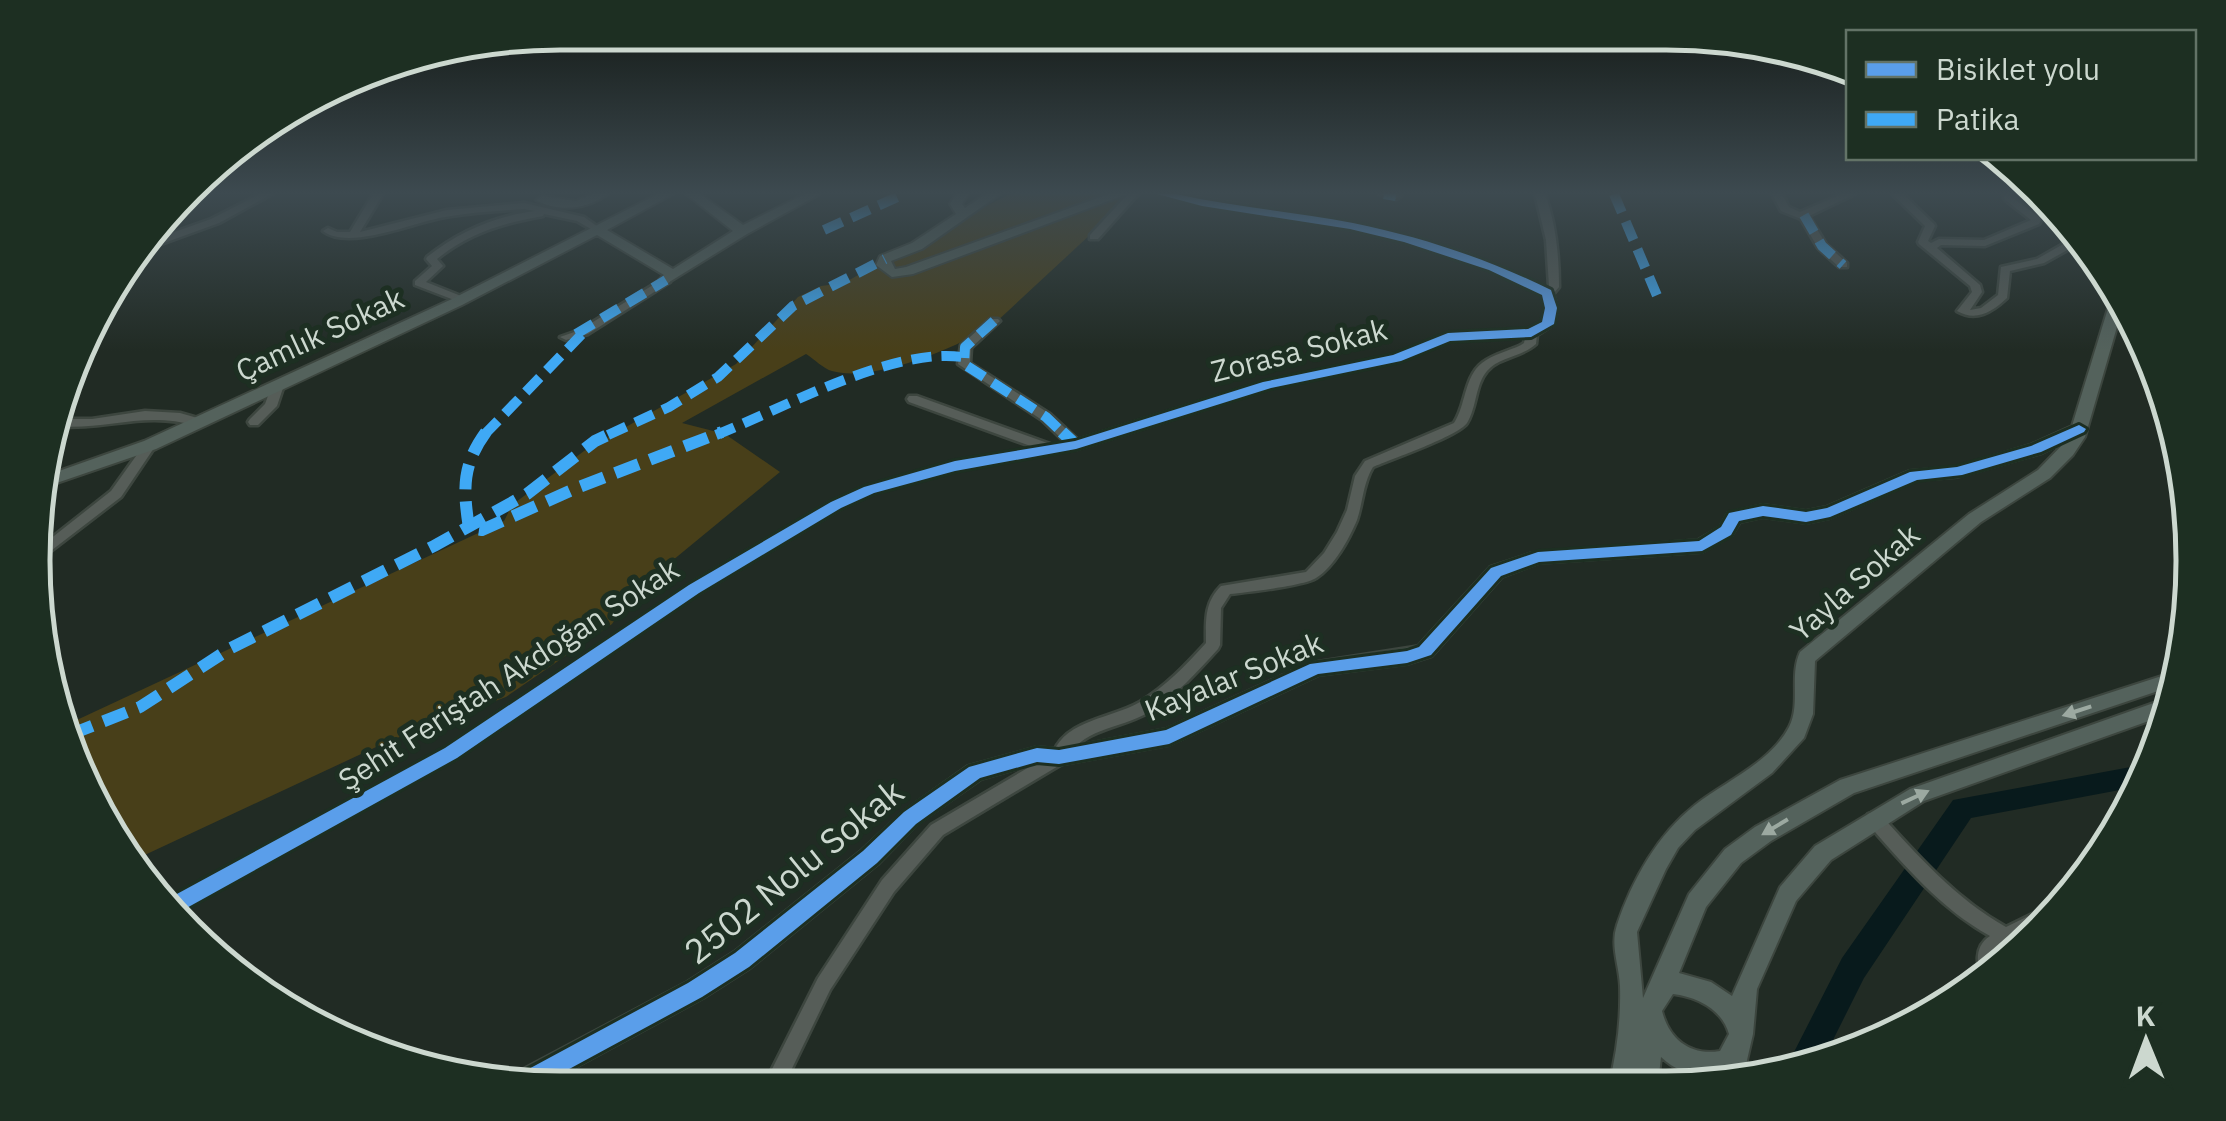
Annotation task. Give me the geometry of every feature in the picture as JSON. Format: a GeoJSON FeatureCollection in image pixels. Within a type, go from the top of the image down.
{"type":"FeatureCollection","features":[{"type":"Feature","properties":{"kind":"street"},"geometry":{"type":"LineString","coordinates":[[452,246],[431,259],[438,266],[420,283],[462,300]]}},
{"type":"Feature","properties":{"kind":"street","name":"Çamlık Sokak"},"geometry":{"type":"LineString","coordinates":[[57,477],[150,445],[462,300],[563,246]]}},
{"type":"Feature","properties":{"kind":"street"},"geometry":{"type":"LineString","coordinates":[[624,246],[671,277]]}},
{"type":"Feature","properties":{"kind":"street"},"geometry":{"type":"LineString","coordinates":[[566,336],[584,332],[718,246]]}},
{"type":"Feature","properties":{"kind":"street"},"geometry":{"type":"LineString","coordinates":[[916,246],[885,258],[883,265],[892,272],[908,271],[976,246]]}},
{"type":"Feature","properties":{"kind":"street"},"geometry":{"type":"LineString","coordinates":[[781,1071],[824,984],[888,886],[936,830],[1059,757],[1063,742],[1073,734],[1120,719],[1173,689],[1213,644],[1213,607],[1217,596],[1226,590],[1310,576],[1321,568],[1351,517],[1356,490],[1369,464],[1458,426],[1466,417],[1477,378],[1486,366],[1523,350],[1530,344],[1531,333],[1548,324],[1552,308],[1547,294],[1432,246]]}},
{"type":"Feature","properties":{"kind":"street"},"geometry":{"type":"LineString","coordinates":[[1547,294],[1554,287],[1553,246]]}},
{"type":"Feature","properties":{"kind":"street"},"geometry":{"type":"LineString","coordinates":[[1822,246],[1842,266]]}},
{"type":"Feature","properties":{"kind":"street"},"geometry":{"type":"LineString","coordinates":[[1931,248],[1975,285],[1976,292],[1963,311],[1969,314],[2003,296],[2005,269],[2040,261],[2067,246]]}},
{"type":"Feature","properties":{"kind":"street","name":"Yayla Sokak"},"geometry":{"type":"LineString","coordinates":[[1624,1071],[1630,1040],[1631,977],[1626,934],[1660,856],[1682,826],[1777,754],[1796,732],[1803,715],[1802,677],[1807,656],[1978,516],[2053,469],[2066,456],[2080,429],[2113,315]]}},
{"type":"Feature","properties":{"kind":"street"},"geometry":{"type":"LineString","coordinates":[[994,321],[966,348],[964,364],[1046,417],[1076,445]]}},
{"type":"Feature","properties":{"kind":"street","name":"Zorasa Sokak"},"geometry":{"type":"LineString","coordinates":[[823,513],[868,490],[909,477],[1076,445],[1268,384],[1398,358],[1448,337],[1531,333]]}},
{"type":"Feature","properties":{"kind":"street"},"geometry":{"type":"LineString","coordinates":[[254,422],[271,406],[278,384]]}},
{"type":"Feature","properties":{"kind":"street"},"geometry":{"type":"LineString","coordinates":[[913,399],[1053,450]]}},
{"type":"Feature","properties":{"kind":"street"},"geometry":{"type":"LineString","coordinates":[[69,422],[161,414],[184,415],[197,422]]}},
{"type":"Feature","properties":{"kind":"street","name":"Kayalar Sokak"},"geometry":{"type":"LineString","coordinates":[[1059,757],[1169,737],[1316,668],[1407,657],[1425,651],[1496,572],[1517,562],[1538,557],[1702,546],[1726,531],[1734,517],[1748,512],[1806,517],[1830,512],[1915,476],[1973,467],[2036,449],[2080,429]]}},
{"type":"Feature","properties":{"kind":"street"},"geometry":{"type":"LineString","coordinates":[[50,547],[116,494],[150,445]]}},
{"type":"Feature","properties":{"kind":"street","name":"Şehit Feriştah Akdoğan Sokak"},"geometry":{"type":"LineString","coordinates":[[181,901],[451,753],[694,589],[823,513]]}},
{"type":"Feature","properties":{"kind":"street"},"geometry":{"type":"LineString","coordinates":[[1647,1071],[1650,1010],[1697,901],[1732,856],[1847,786],[2161,683]]}},
{"type":"Feature","properties":{"kind":"street"},"geometry":{"type":"LineString","coordinates":[[1733,1067],[1745,989],[1788,894],[1824,853],[1917,795],[2153,711]]}},
{"type":"Feature","properties":{"kind":"street","name":"2502 Nolu Sokak"},"geometry":{"type":"LineString","coordinates":[[547,1071],[696,990],[742,960],[960,780],[993,766],[1037,755],[1059,757]]}},
{"type":"Feature","properties":{"kind":"street"},"geometry":{"type":"LineString","coordinates":[[1874,819],[1934,883],[1980,923],[2006,936]]}},
{"type":"Feature","properties":{"kind":"street"},"geometry":{"type":"LineString","coordinates":[[1987,957],[1990,946],[2015,932]]}},
{"type":"Feature","properties":{"kind":"street"},"geometry":{"type":"LineString","coordinates":[[1660,988],[1686,982],[1702,987],[1726,1005],[1738,1042]]}},
{"type":"Feature","properties":{"kind":"street"},"geometry":{"type":"LineString","coordinates":[[1652,1024],[1659,1038],[1685,1061],[1715,1066],[1738,1042]]}},
{"type":"Feature","properties":{"kind":"shaded area"},"geometry":{"type":"Polygon","coordinates":[[[909,246],[1078,246],[994,324],[960,343],[916,361],[870,372],[832,371],[806,354],[682,423],[725,434],[780,472],[633,593],[612,624],[506,697],[389,741],[144,855],[118,816],[76,721],[504,521],[512,505],[584,451],[736,364],[798,297],[821,286],[844,283],[909,246]]]}},
{"type":"Feature","properties":{"kind":"waterway"},"geometry":{"type":"LineString","coordinates":[[1812,1050],[1853,968],[1963,808],[2127,777]]}},
{"type":"Feature","properties":{"kind":"marked path"},"geometry":{"type":"LineString","coordinates":[[1636,246],[1658,298]]}},
{"type":"Feature","properties":{"kind":"marked path"},"geometry":{"type":"LineString","coordinates":[[1822,246],[1843,265]]}},
{"type":"Feature","properties":{"kind":"marked path"},"geometry":{"type":"LineString","coordinates":[[79,731],[140,707],[231,648],[434,546],[527,494],[595,441],[669,407],[718,377],[793,306],[885,259]]}},
{"type":"Feature","properties":{"kind":"marked path"},"geometry":{"type":"LineString","coordinates":[[576,334],[666,280]]}},
{"type":"Feature","properties":{"kind":"marked path"},"geometry":{"type":"LineString","coordinates":[[994,321],[965,347],[964,364],[1046,417],[1076,445]]}},
{"type":"Feature","properties":{"kind":"marked path"},"geometry":{"type":"LineString","coordinates":[[584,332],[518,396],[473,451],[464,482],[469,528],[482,530],[500,525],[579,487],[731,429],[834,383],[940,354],[962,357]]}},
{"type":"Feature","properties":{"kind":"cycle path"},"geometry":{"type":"LineString","coordinates":[[181,901],[451,753],[694,589],[836,505],[869,490],[955,466],[1076,445],[1268,385],[1397,358],[1448,337],[1531,333],[1548,324],[1551,308],[1547,293],[1431,246]]}},
{"type":"Feature","properties":{"kind":"cycle path"},"geometry":{"type":"LineString","coordinates":[[546,1071],[695,990],[742,960],[870,857],[910,818],[975,772],[1037,755],[1059,757],[1169,737],[1316,668],[1407,657],[1425,651],[1496,572],[1538,557],[1702,546],[1726,531],[1734,517],[1763,511],[1806,517],[1830,512],[1915,475],[1957,472],[2036,449],[2079,429]]}}]}
